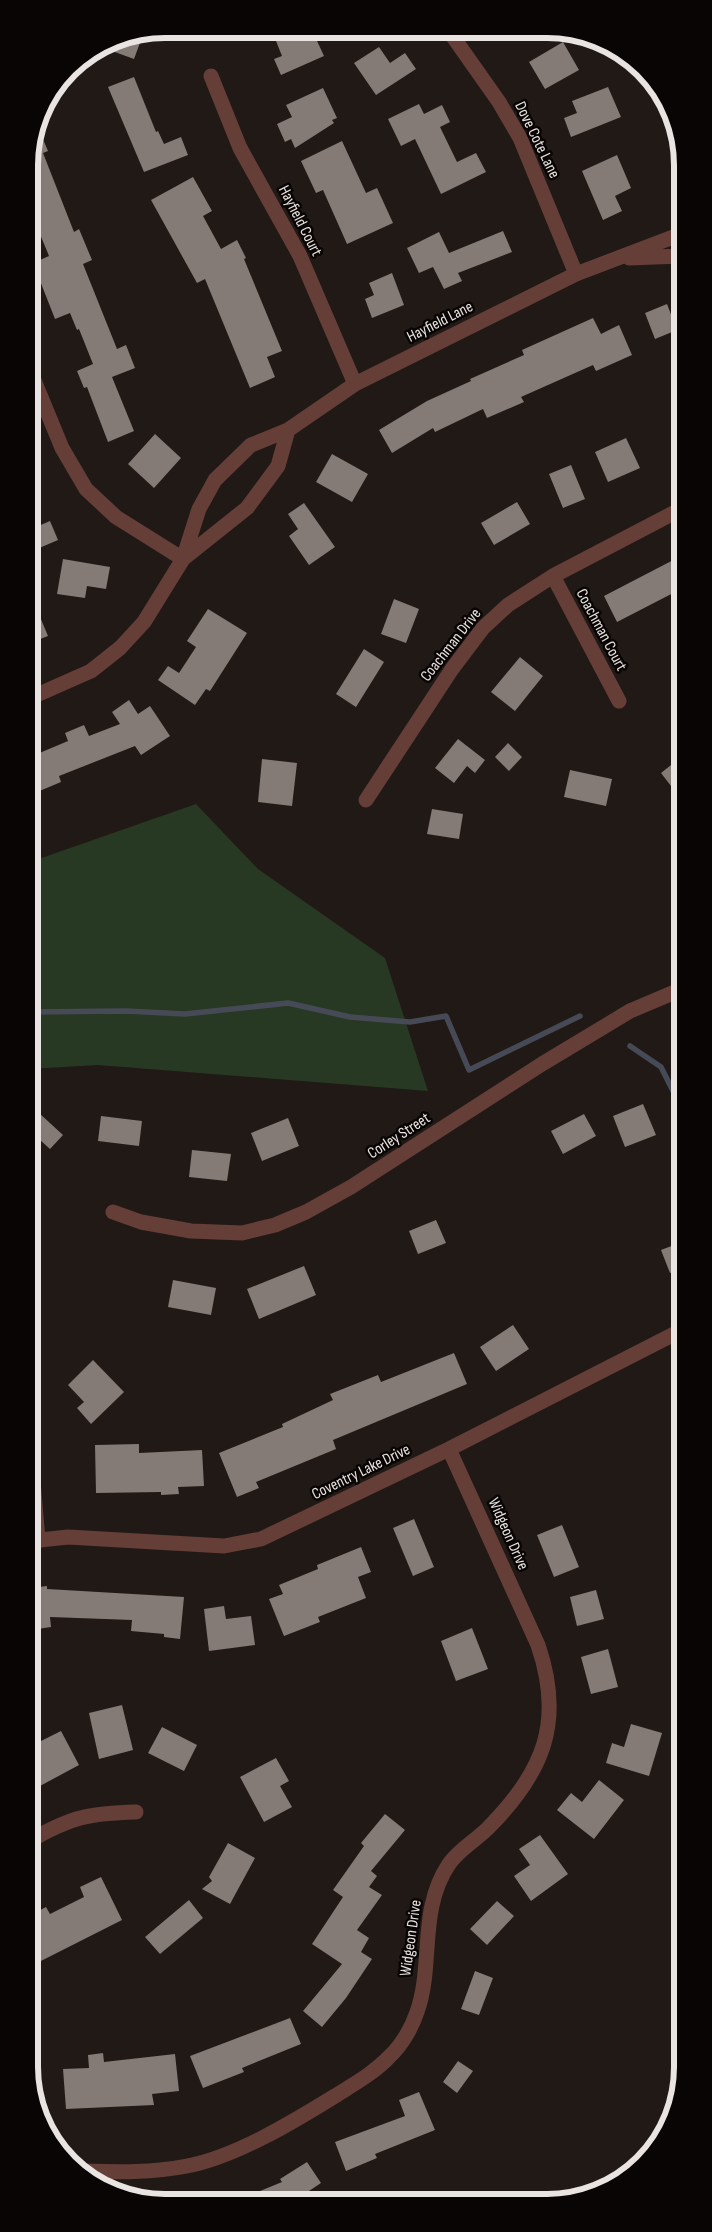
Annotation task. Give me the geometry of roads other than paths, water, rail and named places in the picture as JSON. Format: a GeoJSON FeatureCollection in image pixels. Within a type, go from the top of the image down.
{"type":"FeatureCollection","features":[{"type":"Feature","properties":{"kind":"street","name":"Dove Cote Lane"},"geometry":{"type":"LineString","coordinates":[[454,38],[499,102],[520,138],[576,274]]}},
{"type":"Feature","properties":{"kind":"street","name":"Hayfield Court"},"geometry":{"type":"LineString","coordinates":[[211,76],[240,148],[300,256],[355,384]]}},
{"type":"Feature","properties":{"kind":"street","name":"Hayfield Lane"},"geometry":{"type":"LineString","coordinates":[[38,694],[91,671],[120,648],[144,622],[183,559],[199,509],[215,480],[251,445],[288,430],[355,384],[576,274],[674,237]]}},
{"type":"Feature","properties":{"kind":"street","name":"Hayfield Lane"},"geometry":{"type":"LineString","coordinates":[[614,259],[674,256]]}},
{"type":"Feature","properties":{"kind":"street"},"geometry":{"type":"LineString","coordinates":[[38,390],[62,448],[86,488],[116,517],[183,559]]}},
{"type":"Feature","properties":{"kind":"street","name":"Hayfield Lane"},"geometry":{"type":"LineString","coordinates":[[183,559],[247,508],[278,466],[288,430]]}},
{"type":"Feature","properties":{"kind":"street","name":"Coachman Drive"},"geometry":{"type":"LineString","coordinates":[[366,800],[452,669],[483,628],[508,605],[552,576],[674,513]]}},
{"type":"Feature","properties":{"kind":"street","name":"Coachman Court"},"geometry":{"type":"LineString","coordinates":[[552,576],[619,701]]}},
{"type":"Feature","properties":{"kind":"street","name":"Corley Street"},"geometry":{"type":"LineString","coordinates":[[113,1212],[141,1222],[191,1230],[242,1233],[275,1225],[306,1212],[351,1187],[542,1064],[630,1011],[674,992]]}},
{"type":"Feature","properties":{"kind":"street","name":"Coventry Lake Drive"},"geometry":{"type":"LineString","coordinates":[[38,1540],[68,1537],[224,1546],[243,1544],[278,1532],[674,1334]]}},
{"type":"Feature","properties":{"kind":"street","name":"Widgeon Drive"},"geometry":{"type":"LineString","coordinates":[[92,2171],[161,2170],[189,2166],[221,2156],[288,2125],[370,2074],[392,2055],[410,2029],[422,1995],[430,1910],[441,1878],[455,1857],[487,1829],[522,1792],[538,1762],[549,1712],[547,1678],[538,1645],[449,1448]]}},
{"type":"Feature","properties":{"kind":"street"},"geometry":{"type":"LineString","coordinates":[[38,1836],[62,1823],[78,1818],[136,1812]]}},
{"type":"Feature","properties":{"kind":"waterway"},"geometry":{"type":"LineString","coordinates":[[38,1012],[126,1011],[185,1014],[288,1003],[350,1017],[410,1022],[446,1016],[469,1070],[580,1016]]}},
{"type":"Feature","properties":{"kind":"waterway"},"geometry":{"type":"LineString","coordinates":[[630,1046],[661,1067],[674,1093]]}}]}
